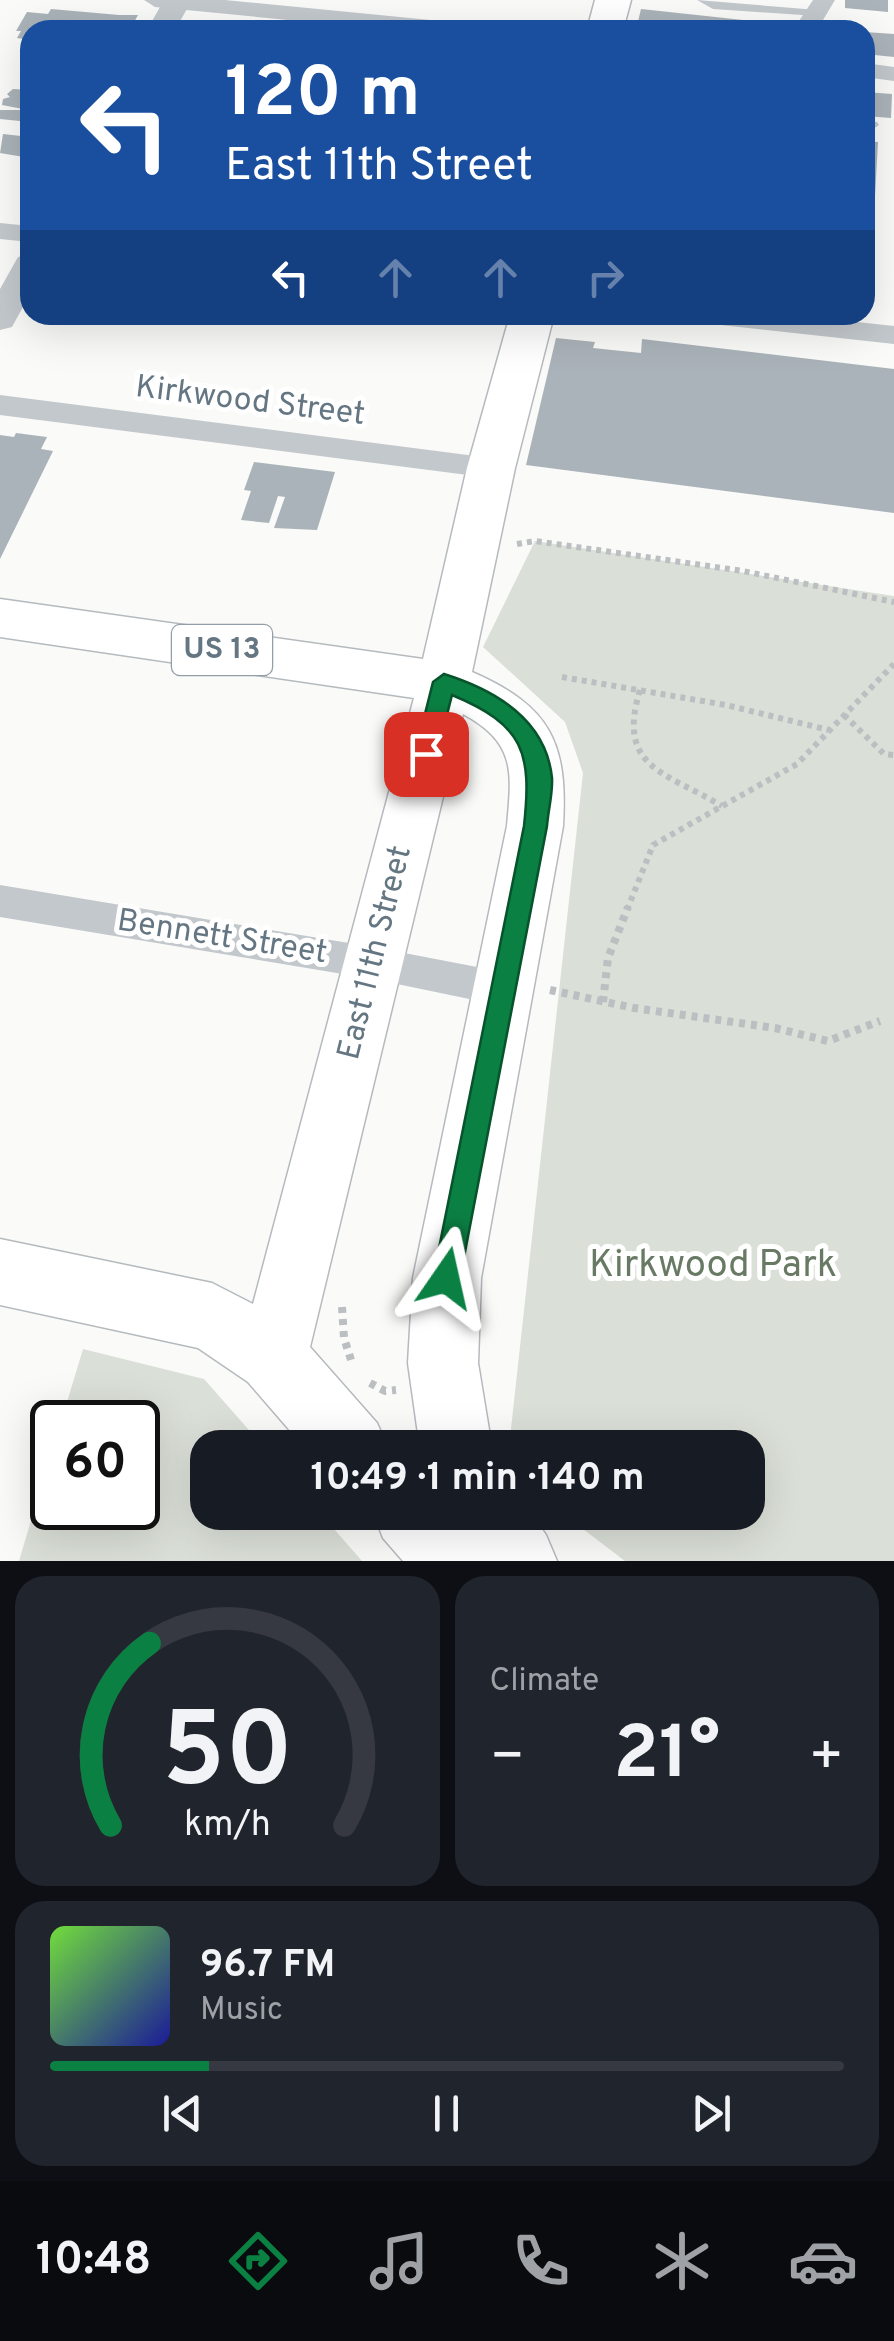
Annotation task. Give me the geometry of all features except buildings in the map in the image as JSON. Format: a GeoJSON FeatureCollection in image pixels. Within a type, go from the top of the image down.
{"type":"FeatureCollection","features":[{"type":"Feature","properties":{"kind":"main road","name":"East 11th Street"},"geometry":{"type":"LineString","coordinates":[[273,1357],[444,682],[491,468],[529,325]]}},
{"type":"Feature","properties":{"kind":"main road","name":"US 13"},"geometry":{"type":"LineString","coordinates":[[0,618],[444,682],[506,712],[526,734],[540,778],[526,990],[446,1278],[441,1342],[451,1430]]}},
{"type":"Feature","properties":{"kind":"main road"},"geometry":{"type":"LineString","coordinates":[[0,1272],[212,1317],[273,1357],[336,1430]]}},
{"type":"Feature","properties":{"kind":"main road"},"geometry":{"type":"LineString","coordinates":[[425,1530],[452,1561]]}},
{"type":"Feature","properties":{"kind":"main road"},"geometry":{"type":"LineString","coordinates":[[497,1530],[520,1561]]}},
{"type":"Feature","properties":{"kind":"street"},"geometry":{"type":"LineString","coordinates":[[170,1],[386,17]]}},
{"type":"Feature","properties":{"kind":"street"},"geometry":{"type":"LineString","coordinates":[[0,319],[20,282]]}},
{"type":"Feature","properties":{"kind":"street"},"geometry":{"type":"LineString","coordinates":[[803,325],[894,335]]}},
{"type":"Feature","properties":{"kind":"street","name":"Kirkwood Street"},"geometry":{"type":"LineString","coordinates":[[0,406],[491,468]]}},
{"type":"Feature","properties":{"kind":"street","name":"Bennett Street"},"geometry":{"type":"LineString","coordinates":[[0,901],[526,990]]}},
{"type":"Feature","properties":{"kind":"lane"},"geometry":{"type":"LineString","coordinates":[[703,0],[713,6],[816,14]]}},
{"type":"Feature","properties":{"kind":"path"},"geometry":{"type":"LineString","coordinates":[[517,544],[536,541],[743,571],[894,602]]}},
{"type":"Feature","properties":{"kind":"path"},"geometry":{"type":"LineString","coordinates":[[603,1002],[608,958],[653,845],[797,764],[894,664]]}},
{"type":"Feature","properties":{"kind":"path"},"geometry":{"type":"LineString","coordinates":[[562,677],[726,705],[829,730]]}},
{"type":"Feature","properties":{"kind":"path"},"geometry":{"type":"LineString","coordinates":[[640,690],[631,724],[635,746],[649,762],[722,806]]}},
{"type":"Feature","properties":{"kind":"path"},"geometry":{"type":"LineString","coordinates":[[844,715],[884,754],[894,755]]}},
{"type":"Feature","properties":{"kind":"path"},"geometry":{"type":"LineString","coordinates":[[526,990],[775,1028],[828,1041],[880,1021]]}},
{"type":"Feature","properties":{"kind":"path"},"geometry":{"type":"LineString","coordinates":[[342,1304],[344,1338],[352,1363],[367,1381],[385,1391],[401,1389]]}},
{"type":"Feature","properties":{"kind":"green space","name":"Kirkwood Park"},"geometry":{"type":"Polygon","coordinates":[[[535,541],[894,596],[894,1561],[625,1561],[584,1530],[765,1530],[765,1430],[511,1430],[583,773],[565,722],[483,647],[535,541]]]}},
{"type":"Feature","properties":{"kind":"green space"},"geometry":{"type":"Polygon","coordinates":[[[83,1349],[204,1379],[249,1430],[190,1430],[190,1530],[335,1530],[362,1561],[19,1561],[30,1524],[30,1530],[160,1530],[160,1400],[68,1400],[83,1349]]]}},
{"type":"Feature","properties":{"kind":"route"},"geometry":{"type":"LineString","coordinates":[[426,754],[444,682],[506,712],[526,734],[540,778],[535,826],[446,1278]]}}]}
